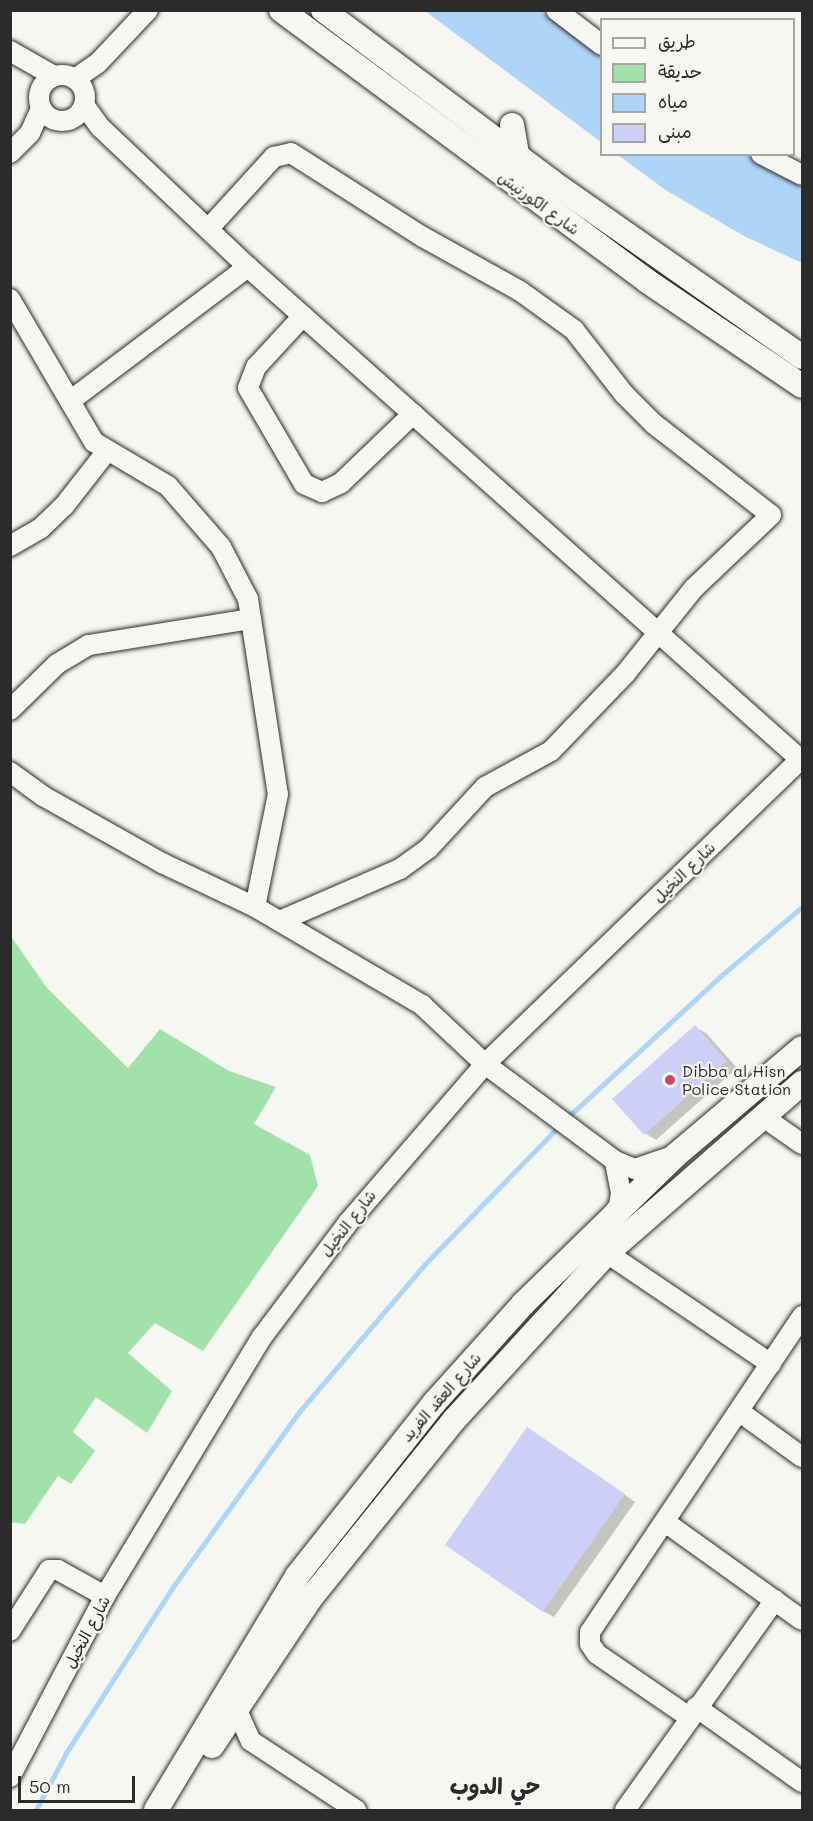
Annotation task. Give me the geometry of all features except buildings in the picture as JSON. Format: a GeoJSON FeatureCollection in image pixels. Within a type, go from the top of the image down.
{"type":"FeatureCollection","features":[{"type":"Feature","properties":{"kind":"main road","name":"شارع الكورنيش"},"geometry":{"type":"LineString","coordinates":[[281,10],[647,281],[802,386]]}},
{"type":"Feature","properties":{"kind":"main road","name":"شارع الكورنيش"},"geometry":{"type":"LineString","coordinates":[[323,10],[518,158],[802,357]]}},
{"type":"Feature","properties":{"kind":"main road"},"geometry":{"type":"LineString","coordinates":[[512,125],[518,158]]}},
{"type":"Feature","properties":{"kind":"main road","name":"شارع العقد الفريد"},"geometry":{"type":"LineString","coordinates":[[156,1810],[297,1576],[358,1495],[523,1304],[676,1155],[802,1048]]}},
{"type":"Feature","properties":{"kind":"main road","name":"شارع العقد الفريد"},"geometry":{"type":"LineString","coordinates":[[175,1810],[236,1708],[310,1599],[381,1506],[454,1420],[607,1253],[802,1083]]}},
{"type":"Feature","properties":{"kind":"street"},"geometry":{"type":"LineString","coordinates":[[10,153],[30,133],[76,103],[98,63],[148,10]]}},
{"type":"Feature","properties":{"kind":"street"},"geometry":{"type":"LineString","coordinates":[[556,10],[600,43]]}},
{"type":"Feature","properties":{"kind":"street"},"geometry":{"type":"LineString","coordinates":[[10,51],[76,103],[210,227],[248,267],[802,759]]}},
{"type":"Feature","properties":{"kind":"street"},"geometry":{"type":"LineString","coordinates":[[30,133],[41,108],[48,81]]}},
{"type":"Feature","properties":{"kind":"street"},"geometry":{"type":"LineString","coordinates":[[41,108],[76,103]]}},
{"type":"Feature","properties":{"kind":"street"},"geometry":{"type":"LineString","coordinates":[[210,227],[274,157],[286,151],[423,237],[520,291],[574,330],[624,394],[654,424],[771,515],[694,588],[659,633],[573,731],[536,761],[486,787],[417,858],[377,880],[280,921]]}},
{"type":"Feature","properties":{"kind":"street"},"geometry":{"type":"LineString","coordinates":[[765,156],[802,175]]}},
{"type":"Feature","properties":{"kind":"street"},"geometry":{"type":"LineString","coordinates":[[70,401],[248,267]]}},
{"type":"Feature","properties":{"kind":"street"},"geometry":{"type":"LineString","coordinates":[[10,298],[94,442],[168,486],[221,547],[248,599],[279,794],[255,907]]}},
{"type":"Feature","properties":{"kind":"street"},"geometry":{"type":"LineString","coordinates":[[303,316],[251,373],[248,388],[304,484],[322,492],[341,483],[412,414]]}},
{"type":"Feature","properties":{"kind":"street"},"geometry":{"type":"LineString","coordinates":[[10,546],[41,528],[64,506],[107,451]]}},
{"type":"Feature","properties":{"kind":"street"},"geometry":{"type":"LineString","coordinates":[[10,710],[57,664],[89,645],[251,619]]}},
{"type":"Feature","properties":{"kind":"street","name":"شارع النخيل"},"geometry":{"type":"LineString","coordinates":[[12,1772],[105,1596],[262,1337],[384,1178],[485,1064],[802,759]]}},
{"type":"Feature","properties":{"kind":"street"},"geometry":{"type":"LineString","coordinates":[[10,772],[43,796],[153,857],[255,907],[422,1005],[485,1064],[615,1161],[635,1168],[676,1155]]}},
{"type":"Feature","properties":{"kind":"street"},"geometry":{"type":"LineString","coordinates":[[762,1116],[802,1144]]}},
{"type":"Feature","properties":{"kind":"street"},"geometry":{"type":"LineString","coordinates":[[609,1219],[619,1206],[621,1192],[615,1161]]}},
{"type":"Feature","properties":{"kind":"street"},"geometry":{"type":"LineString","coordinates":[[607,1253],[771,1364]]}},
{"type":"Feature","properties":{"kind":"street"},"geometry":{"type":"LineString","coordinates":[[802,1316],[740,1412],[593,1627],[590,1644],[597,1654],[802,1782]]}},
{"type":"Feature","properties":{"kind":"street"},"geometry":{"type":"LineString","coordinates":[[740,1412],[802,1456]]}},
{"type":"Feature","properties":{"kind":"street"},"geometry":{"type":"LineString","coordinates":[[665,1522],[802,1620]]}},
{"type":"Feature","properties":{"kind":"street"},"geometry":{"type":"LineString","coordinates":[[10,1631],[18,1601],[49,1570],[58,1570],[105,1596]]}},
{"type":"Feature","properties":{"kind":"street"},"geometry":{"type":"LineString","coordinates":[[624,1810],[775,1600]]}},
{"type":"Feature","properties":{"kind":"street"},"geometry":{"type":"LineString","coordinates":[[236,1708],[251,1741],[356,1810]]}},
{"type":"Feature","properties":{"kind":"street"},"geometry":{"type":"LineString","coordinates":[[213,1744],[251,1741]]}},
{"type":"Feature","properties":{"kind":"green space"},"geometry":{"type":"Polygon","coordinates":[[[10,935],[47,988],[128,1068],[160,1029],[229,1071],[276,1087],[254,1124],[310,1155],[318,1186],[203,1351],[155,1323],[128,1353],[172,1391],[147,1433],[96,1397],[73,1432],[95,1451],[71,1484],[58,1476],[25,1524],[10,1522],[10,935]]]}},
{"type":"Feature","properties":{"kind":"water"},"geometry":{"type":"Polygon","coordinates":[[[425,11],[540,11],[600,54],[600,141],[425,11]]]}},
{"type":"Feature","properties":{"kind":"water"},"geometry":{"type":"Polygon","coordinates":[[[619,156],[749,156],[802,186],[802,263],[744,236],[667,191],[619,156]]]}},
{"type":"Feature","properties":{"kind":"waterway"},"geometry":{"type":"LineString","coordinates":[[567,1118],[722,975],[802,907]]}},
{"type":"Feature","properties":{"kind":"waterway"},"geometry":{"type":"LineString","coordinates":[[36,1810],[66,1753],[175,1584],[300,1411],[425,1264],[559,1126]]}},
{"type":"Feature","properties":{"kind":"place","name":"Dibba al Hisn Police Station"},"geometry":{"type":"Point","coordinates":[670,1080]}},
{"type":"Feature","properties":{"kind":"district","name":"حي الدوب"},"geometry":{"type":"Point","coordinates":[495,1786]}}]}
